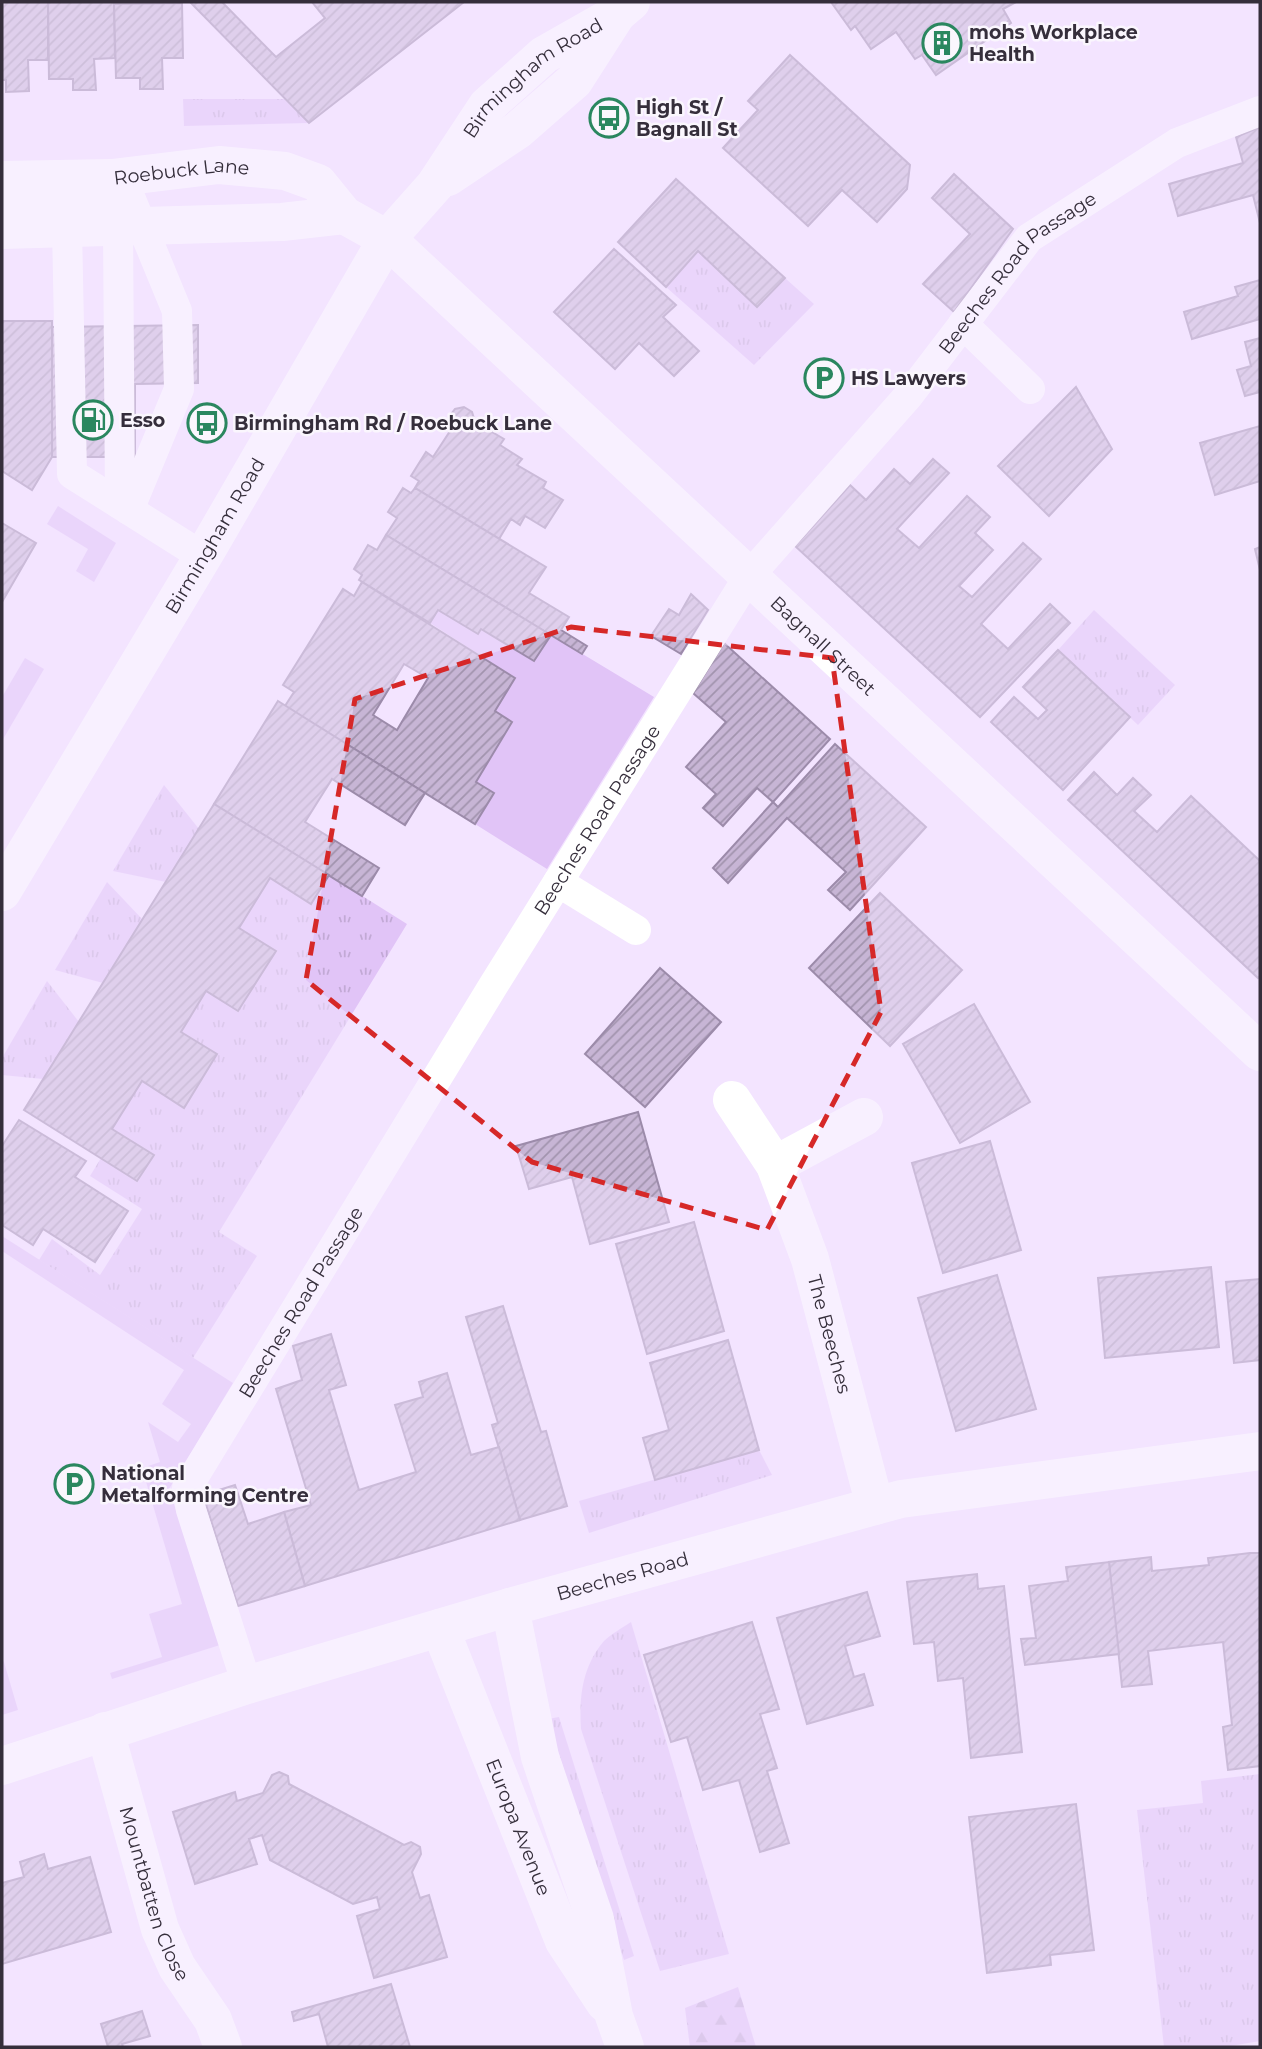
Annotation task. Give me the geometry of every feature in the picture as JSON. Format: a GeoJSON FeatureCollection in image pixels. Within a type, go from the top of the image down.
{"type":"FeatureCollection","features":[{"type":"Feature","properties":{"kind":"street","name":"Birmingham Road"},"geometry":{"type":"LineString","coordinates":[[5,882],[202,556],[387,239],[435,185],[487,106],[544,55],[619,5]]}},
{"type":"Feature","properties":{"kind":"street","name":"Roebuck Lane"},"geometry":{"type":"LineString","coordinates":[[2,180],[111,177],[219,166],[285,171],[318,183],[344,215],[387,239]]}},
{"type":"Feature","properties":{"kind":"street"},"geometry":{"type":"LineString","coordinates":[[2,230],[282,222],[344,215]]}},
{"type":"Feature","properties":{"kind":"street","name":"Bagnall Street"},"geometry":{"type":"LineString","coordinates":[[387,239],[1260,1052]]}},
{"type":"Feature","properties":{"kind":"street","name":"The Beeches"},"geometry":{"type":"LineString","coordinates":[[732,1100],[775,1165],[810,1259],[874,1506]]}},
{"type":"Feature","properties":{"kind":"street"},"geometry":{"type":"LineString","coordinates":[[775,1165],[864,1117]]}},
{"type":"Feature","properties":{"kind":"street","name":"Beeches Road"},"geometry":{"type":"LineString","coordinates":[[2,1766],[247,1685],[510,1607],[874,1506],[914,1497],[1260,1451]]}},
{"type":"Feature","properties":{"kind":"street","name":"Europa Avenue"},"geometry":{"type":"LineString","coordinates":[[510,1607],[540,1757],[594,1919],[619,2031]]}},
{"type":"Feature","properties":{"kind":"street","name":"Europa Avenue"},"geometry":{"type":"LineString","coordinates":[[440,1628],[564,1941],[619,2031]]}},
{"type":"Feature","properties":{"kind":"street","name":"Mountbatten Close"},"geometry":{"type":"LineString","coordinates":[[105,1731],[160,1929],[177,1967],[213,2020],[223,2047]]}},
{"type":"Feature","properties":{"kind":"lane","name":"Beeches Road Passage"},"geometry":{"type":"LineString","coordinates":[[247,1685],[191,1510],[187,1488],[749,576],[909,395],[1029,238],[1177,143],[1260,111]]}},
{"type":"Feature","properties":{"kind":"lane"},"geometry":{"type":"LineString","coordinates":[[2,191],[13,202],[130,197],[125,507]]}},
{"type":"Feature","properties":{"kind":"lane"},"geometry":{"type":"LineString","coordinates":[[125,507],[179,389],[177,311],[130,225]]}},
{"type":"Feature","properties":{"kind":"lane"},"geometry":{"type":"LineString","coordinates":[[67,228],[72,474],[202,556]]}},
{"type":"Feature","properties":{"kind":"lane"},"geometry":{"type":"LineString","coordinates":[[963,324],[1030,389]]}},
{"type":"Feature","properties":{"kind":"lane"},"geometry":{"type":"LineString","coordinates":[[558,882],[636,930]]}},
{"type":"Feature","properties":{"kind":"highlighted area"},"geometry":{"type":"Polygon","coordinates":[[[571,627],[832,658],[881,1012],[767,1230],[532,1162],[306,980],[355,699],[571,627]]]}},
{"type":"Feature","properties":{"kind":"green space"},"geometry":{"type":"Polygon","coordinates":[[[183,99],[285,99],[309,123],[184,126],[183,99]]]}},
{"type":"Feature","properties":{"kind":"green space"},"geometry":{"type":"Polygon","coordinates":[[[698,251],[757,307],[785,278],[814,304],[754,365],[666,287],[698,251]]]}},
{"type":"Feature","properties":{"kind":"green space"},"geometry":{"type":"Polygon","coordinates":[[[58,506],[116,543],[94,582],[76,571],[88,549],[47,524],[58,506]]]}},
{"type":"Feature","properties":{"kind":"green space"},"geometry":{"type":"Polygon","coordinates":[[[438,610],[478,634],[481,629],[551,635],[654,697],[547,869],[475,824],[494,793],[476,782],[512,723],[495,711],[515,678],[430,623],[438,610]]]}},
{"type":"Feature","properties":{"kind":"green space"},"geometry":{"type":"Polygon","coordinates":[[[1094,610],[1175,685],[1138,725],[1058,650],[1094,610]]]}},
{"type":"Feature","properties":{"kind":"green space"},"geometry":{"type":"Polygon","coordinates":[[[25,658],[44,669],[2,741],[2,697],[25,658]]]}},
{"type":"Feature","properties":{"kind":"green space"},"geometry":{"type":"Polygon","coordinates":[[[164,785],[199,829],[166,882],[113,871],[164,785]]]}},
{"type":"Feature","properties":{"kind":"green space"},"geometry":{"type":"Polygon","coordinates":[[[329,875],[407,924],[219,1232],[257,1256],[193,1358],[39,1260],[52,1239],[100,1275],[142,1209],[90,1176],[101,1158],[137,1181],[153,1155],[112,1129],[142,1081],[184,1107],[217,1054],[181,1032],[206,991],[238,1011],[276,951],[239,928],[270,878],[311,904],[329,875]]]}},
{"type":"Feature","properties":{"kind":"green space"},"geometry":{"type":"Polygon","coordinates":[[[107,882],[143,920],[103,983],[55,970],[107,882]]]}},
{"type":"Feature","properties":{"kind":"green space"},"geometry":{"type":"Polygon","coordinates":[[[47,981],[79,1022],[43,1079],[2,1075],[2,1058],[47,981]]]}},
{"type":"Feature","properties":{"kind":"green space"},"geometry":{"type":"Polygon","coordinates":[[[2,1236],[233,1383],[169,1489],[220,1645],[112,1679],[110,1673],[162,1657],[149,1614],[182,1604],[142,1468],[160,1462],[148,1422],[178,1442],[191,1424],[162,1404],[184,1370],[2,1251],[2,1236]]]}},
{"type":"Feature","properties":{"kind":"green space"},"geometry":{"type":"Polygon","coordinates":[[[759,1450],[772,1475],[589,1533],[579,1501],[759,1450]]]}},
{"type":"Feature","properties":{"kind":"green space"},"geometry":{"type":"Polygon","coordinates":[[[631,1622],[729,1954],[660,1971],[581,1729],[582,1694],[591,1661],[604,1641],[631,1622]]]}},
{"type":"Feature","properties":{"kind":"green space"},"geometry":{"type":"Polygon","coordinates":[[[2,1660],[18,1710],[2,1715],[2,1660]]]}},
{"type":"Feature","properties":{"kind":"green space"},"geometry":{"type":"Polygon","coordinates":[[[559,1717],[634,1956],[624,1960],[548,1719],[559,1717]]]}},
{"type":"Feature","properties":{"kind":"green space"},"geometry":{"type":"Polygon","coordinates":[[[1260,1774],[1260,2041],[1225,2047],[1164,2047],[1137,1810],[1203,1803],[1201,1781],[1260,1774]]]}},
{"type":"Feature","properties":{"kind":"green space"},"geometry":{"type":"Polygon","coordinates":[[[738,1987],[756,2047],[690,2047],[685,2008],[738,1987]]]}},
{"type":"Feature","properties":{"kind":"building"},"geometry":{"type":"Polygon","coordinates":[[[2,2],[48,2],[48,60],[28,60],[29,91],[6,92],[6,80],[2,80],[2,2]]]}},
{"type":"Feature","properties":{"kind":"building"},"geometry":{"type":"Polygon","coordinates":[[[48,2],[114,2],[115,58],[94,59],[96,90],[73,90],[73,79],[49,79],[48,2]]]}},
{"type":"Feature","properties":{"kind":"building"},"geometry":{"type":"Polygon","coordinates":[[[190,2],[222,2],[276,57],[325,18],[312,2],[464,2],[309,123],[190,2]]]}},
{"type":"Feature","properties":{"kind":"building","name":"mohs Workplace Health"},"geometry":{"type":"Polygon","coordinates":[[[831,2],[1016,2],[1003,9],[1011,23],[936,75],[922,55],[915,59],[896,32],[871,49],[855,26],[851,30],[831,2]]]}},
{"type":"Feature","properties":{"kind":"building"},"geometry":{"type":"Polygon","coordinates":[[[182,3],[183,58],[162,58],[163,89],[140,89],[140,78],[116,78],[114,4],[182,3]]]}},
{"type":"Feature","properties":{"kind":"building"},"geometry":{"type":"Polygon","coordinates":[[[790,55],[910,165],[907,189],[877,222],[842,190],[808,226],[723,148],[758,110],[748,101],[790,55]]]}},
{"type":"Feature","properties":{"kind":"building"},"geometry":{"type":"Polygon","coordinates":[[[1260,127],[1260,223],[1253,195],[1178,216],[1169,184],[1243,163],[1236,137],[1260,127]]]}},
{"type":"Feature","properties":{"kind":"building"},"geometry":{"type":"Polygon","coordinates":[[[954,174],[1013,229],[954,312],[923,284],[970,234],[932,198],[954,174]]]}},
{"type":"Feature","properties":{"kind":"building"},"geometry":{"type":"Polygon","coordinates":[[[676,179],[785,278],[757,307],[698,251],[666,287],[618,242],[676,179]]]}},
{"type":"Feature","properties":{"kind":"building"},"geometry":{"type":"Polygon","coordinates":[[[614,249],[676,305],[663,317],[699,351],[674,376],[639,343],[615,369],[554,312],[614,249]]]}},
{"type":"Feature","properties":{"kind":"building"},"geometry":{"type":"Polygon","coordinates":[[[1260,280],[1260,319],[1192,339],[1184,312],[1238,296],[1235,287],[1260,280]]]}},
{"type":"Feature","properties":{"kind":"building"},"geometry":{"type":"Polygon","coordinates":[[[2,321],[52,321],[52,457],[32,490],[2,471],[2,321]]]}},
{"type":"Feature","properties":{"kind":"building","name":"Esso"},"geometry":{"type":"Polygon","coordinates":[[[198,325],[198,383],[135,384],[135,457],[52,457],[52,327],[198,325]]]}},
{"type":"Feature","properties":{"kind":"building"},"geometry":{"type":"Polygon","coordinates":[[[1260,338],[1260,392],[1245,396],[1237,370],[1251,366],[1245,342],[1260,338]]]}},
{"type":"Feature","properties":{"kind":"building"},"geometry":{"type":"Polygon","coordinates":[[[1076,387],[1112,449],[1049,516],[998,466],[1076,387]]]}},
{"type":"Feature","properties":{"kind":"building"},"geometry":{"type":"Polygon","coordinates":[[[464,407],[472,412],[475,422],[504,439],[500,445],[522,459],[517,465],[546,482],[543,488],[563,500],[545,528],[525,516],[520,525],[511,519],[499,539],[415,488],[419,481],[411,476],[426,452],[433,457],[452,428],[449,417],[455,409],[464,407]]]}},
{"type":"Feature","properties":{"kind":"building"},"geometry":{"type":"Polygon","coordinates":[[[1260,426],[1260,481],[1215,495],[1200,443],[1260,426]]]}},
{"type":"Feature","properties":{"kind":"building"},"geometry":{"type":"Polygon","coordinates":[[[933,459],[949,473],[897,529],[919,548],[967,496],[990,517],[975,533],[993,550],[959,586],[972,597],[1023,543],[1041,559],[981,624],[1008,649],[1050,604],[1070,623],[980,717],[795,546],[850,485],[866,500],[894,469],[910,484],[933,459]]]}},
{"type":"Feature","properties":{"kind":"building"},"geometry":{"type":"Polygon","coordinates":[[[403,488],[411,493],[415,488],[546,567],[529,593],[569,617],[561,630],[587,646],[582,654],[386,535],[397,518],[388,512],[403,488]]]}},
{"type":"Feature","properties":{"kind":"building"},"geometry":{"type":"Polygon","coordinates":[[[2,523],[36,543],[2,602],[2,523]]]}},
{"type":"Feature","properties":{"kind":"building"},"geometry":{"type":"Polygon","coordinates":[[[386,535],[551,635],[534,661],[481,629],[478,634],[438,610],[430,623],[359,580],[362,575],[354,569],[368,545],[377,550],[386,535]]]}},
{"type":"Feature","properties":{"kind":"building"},"geometry":{"type":"Polygon","coordinates":[[[1260,547],[1260,570],[1255,549],[1260,547]]]}},
{"type":"Feature","properties":{"kind":"building"},"geometry":{"type":"Polygon","coordinates":[[[362,582],[515,678],[495,711],[512,722],[476,782],[494,793],[475,824],[285,706],[294,692],[283,685],[343,589],[354,596],[362,582]],[[404,664],[373,715],[397,730],[428,678],[404,664]]]}},
{"type":"Feature","properties":{"kind":"building"},"geometry":{"type":"Polygon","coordinates":[[[691,594],[708,610],[681,654],[651,636],[669,609],[679,615],[691,594]]]}},
{"type":"Feature","properties":{"kind":"building"},"geometry":{"type":"Polygon","coordinates":[[[724,643],[830,739],[773,802],[757,788],[723,826],[703,808],[716,794],[686,767],[726,722],[693,693],[724,643]]]}},
{"type":"Feature","properties":{"kind":"building"},"geometry":{"type":"Polygon","coordinates":[[[1058,650],[1130,717],[1063,790],[991,722],[1014,697],[1038,719],[1047,710],[1023,687],[1058,650]]]}},
{"type":"Feature","properties":{"kind":"building"},"geometry":{"type":"Polygon","coordinates":[[[278,701],[425,793],[405,825],[332,779],[305,822],[379,868],[362,896],[214,804],[278,701]]]}},
{"type":"Feature","properties":{"kind":"building"},"geometry":{"type":"Polygon","coordinates":[[[835,744],[926,827],[850,910],[828,890],[846,872],[787,818],[728,883],[713,868],[773,802],[778,807],[835,744]]]}},
{"type":"Feature","properties":{"kind":"building"},"geometry":{"type":"Polygon","coordinates":[[[1094,772],[1117,795],[1133,778],[1151,795],[1134,811],[1157,832],[1191,796],[1260,861],[1258,978],[1068,800],[1094,772]]]}},
{"type":"Feature","properties":{"kind":"building"},"geometry":{"type":"Polygon","coordinates":[[[214,804],[329,875],[311,904],[270,878],[239,928],[276,951],[238,1011],[206,991],[181,1032],[217,1054],[184,1108],[142,1081],[112,1129],[154,1155],[137,1181],[24,1110],[214,804]]]}},
{"type":"Feature","properties":{"kind":"building"},"geometry":{"type":"Polygon","coordinates":[[[880,893],[962,970],[890,1046],[809,968],[880,893]]]}},
{"type":"Feature","properties":{"kind":"building"},"geometry":{"type":"Polygon","coordinates":[[[660,968],[721,1022],[645,1107],[585,1054],[660,968]]]}},
{"type":"Feature","properties":{"kind":"building"},"geometry":{"type":"Polygon","coordinates":[[[974,1004],[1030,1102],[960,1143],[903,1044],[974,1004]]]}},
{"type":"Feature","properties":{"kind":"building"},"geometry":{"type":"Polygon","coordinates":[[[638,1112],[669,1222],[590,1244],[572,1177],[529,1189],[516,1146],[638,1112]]]}},
{"type":"Feature","properties":{"kind":"building"},"geometry":{"type":"Polygon","coordinates":[[[19,1120],[86,1161],[75,1177],[128,1211],[95,1262],[43,1229],[33,1245],[2,1225],[2,1146],[19,1120]]]}},
{"type":"Feature","properties":{"kind":"building"},"geometry":{"type":"Polygon","coordinates":[[[990,1141],[1021,1250],[943,1273],[912,1163],[990,1141]]]}},
{"type":"Feature","properties":{"kind":"building"},"geometry":{"type":"Polygon","coordinates":[[[694,1222],[724,1331],[647,1354],[616,1244],[694,1222]]]}},
{"type":"Feature","properties":{"kind":"building"},"geometry":{"type":"Polygon","coordinates":[[[1211,1267],[1219,1347],[1105,1358],[1098,1278],[1211,1267]]]}},
{"type":"Feature","properties":{"kind":"building"},"geometry":{"type":"Polygon","coordinates":[[[997,1275],[1036,1409],[956,1431],[918,1298],[997,1275]]]}},
{"type":"Feature","properties":{"kind":"building"},"geometry":{"type":"Polygon","coordinates":[[[1260,1279],[1260,1360],[1234,1363],[1226,1282],[1260,1279]]]}},
{"type":"Feature","properties":{"kind":"building"},"geometry":{"type":"Polygon","coordinates":[[[503,1306],[541,1432],[546,1431],[567,1506],[520,1520],[492,1425],[498,1423],[466,1317],[503,1306]]]}},
{"type":"Feature","properties":{"kind":"building"},"geometry":{"type":"Polygon","coordinates":[[[331,1334],[346,1385],[329,1390],[359,1490],[416,1472],[395,1405],[423,1397],[419,1382],[447,1373],[471,1455],[499,1447],[520,1520],[305,1586],[284,1512],[311,1505],[276,1389],[302,1380],[293,1346],[331,1334]]]}},
{"type":"Feature","properties":{"kind":"building"},"geometry":{"type":"Polygon","coordinates":[[[728,1340],[759,1450],[655,1480],[643,1438],[669,1430],[650,1363],[728,1340]]]}},
{"type":"Feature","properties":{"kind":"building"},"geometry":{"type":"Polygon","coordinates":[[[235,1485],[248,1524],[284,1512],[305,1586],[238,1606],[203,1495],[235,1485]]]}},
{"type":"Feature","properties":{"kind":"building"},"geometry":{"type":"Polygon","coordinates":[[[1260,1553],[1260,1766],[1228,1770],[1223,1727],[1232,1725],[1223,1642],[1148,1651],[1152,1684],[1122,1687],[1109,1562],[1151,1557],[1152,1571],[1209,1565],[1208,1558],[1260,1553]]]}},
{"type":"Feature","properties":{"kind":"building"},"geometry":{"type":"Polygon","coordinates":[[[1109,1562],[1119,1654],[1025,1665],[1021,1639],[1036,1638],[1029,1586],[1068,1581],[1066,1567],[1109,1562]]]}},
{"type":"Feature","properties":{"kind":"building"},"geometry":{"type":"Polygon","coordinates":[[[977,1574],[978,1589],[1004,1586],[1022,1752],[971,1758],[963,1678],[938,1681],[934,1642],[914,1644],[907,1582],[977,1574]]]}},
{"type":"Feature","properties":{"kind":"building"},"geometry":{"type":"Polygon","coordinates":[[[867,1592],[880,1636],[845,1646],[854,1677],[864,1674],[873,1705],[807,1724],[777,1618],[867,1592]]]}},
{"type":"Feature","properties":{"kind":"building"},"geometry":{"type":"Polygon","coordinates":[[[752,1622],[779,1709],[760,1714],[777,1768],[767,1771],[789,1843],[760,1852],[739,1780],[703,1790],[687,1737],[671,1742],[644,1655],[752,1622]]]}},
{"type":"Feature","properties":{"kind":"building"},"geometry":{"type":"Polygon","coordinates":[[[279,1772],[288,1776],[289,1784],[404,1845],[411,1842],[420,1847],[421,1854],[412,1872],[420,1898],[429,1895],[447,1957],[374,1978],[357,1916],[380,1909],[377,1897],[353,1904],[270,1860],[262,1835],[249,1839],[257,1864],[195,1884],[173,1812],[235,1792],[237,1801],[263,1793],[272,1775],[279,1772]]]}},
{"type":"Feature","properties":{"kind":"building"},"geometry":{"type":"Polygon","coordinates":[[[1076,1804],[1094,1950],[1050,1955],[1051,1965],[987,1973],[969,1817],[1076,1804]]]}},
{"type":"Feature","properties":{"kind":"building"},"geometry":{"type":"Polygon","coordinates":[[[44,1854],[48,1869],[90,1857],[111,1932],[2,1964],[2,1883],[24,1877],[20,1862],[44,1854]]]}},
{"type":"Feature","properties":{"kind":"building"},"geometry":{"type":"Polygon","coordinates":[[[391,1984],[410,2047],[328,2047],[319,2014],[294,2021],[292,2012],[391,1984]]]}},
{"type":"Feature","properties":{"kind":"building"},"geometry":{"type":"Polygon","coordinates":[[[142,2011],[150,2036],[122,2044],[123,2047],[108,2047],[101,2024],[142,2011]]]}},
{"type":"Feature","properties":{"kind":"place","name":"mohs Workplace Health"},"geometry":{"type":"Point","coordinates":[942,43]}},
{"type":"Feature","properties":{"kind":"place","name":"High St / Bagnall St"},"geometry":{"type":"Point","coordinates":[609,118]}},
{"type":"Feature","properties":{"kind":"place","name":"HS Lawyers"},"geometry":{"type":"Point","coordinates":[824,378]}},
{"type":"Feature","properties":{"kind":"place","name":"Esso"},"geometry":{"type":"Point","coordinates":[93,420]}},
{"type":"Feature","properties":{"kind":"place","name":"Birmingham Rd / Roebuck Lane"},"geometry":{"type":"Point","coordinates":[207,423]}},
{"type":"Feature","properties":{"kind":"place","name":"National Metalforming Centre"},"geometry":{"type":"Point","coordinates":[74,1484]}}]}
